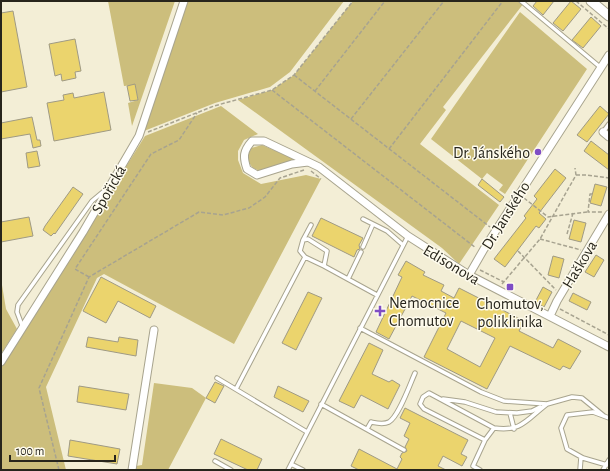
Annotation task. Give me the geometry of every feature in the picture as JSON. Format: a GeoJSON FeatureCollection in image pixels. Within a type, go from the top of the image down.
{"type":"FeatureCollection","features":[{"type":"Feature","properties":{"kind":"street","name":"Spořická"},"geometry":{"type":"LineString","coordinates":[[1,362],[109,188],[139,136],[184,1]]}},
{"type":"Feature","properties":{"kind":"street"},"geometry":{"type":"LineString","coordinates":[[591,1],[609,16]]}},
{"type":"Feature","properties":{"kind":"street","name":"Dr. Janského"},"geometry":{"type":"LineString","coordinates":[[469,276],[481,253],[609,55]]}},
{"type":"Feature","properties":{"kind":"street"},"geometry":{"type":"LineString","coordinates":[[603,132],[609,137]]}},
{"type":"Feature","properties":{"kind":"street","name":"Edisonova"},"geometry":{"type":"LineString","coordinates":[[308,162],[292,164],[257,175],[247,169],[243,158],[246,147],[252,141],[264,141],[319,167],[408,236],[469,276],[609,347]]}},
{"type":"Feature","properties":{"kind":"street","name":"Haškova"},"geometry":{"type":"LineString","coordinates":[[550,316],[560,295],[609,213]]}},
{"type":"Feature","properties":{"kind":"street"},"geometry":{"type":"LineString","coordinates":[[132,470],[154,330]]}},
{"type":"Feature","properties":{"kind":"lane"},"geometry":{"type":"LineString","coordinates":[[521,1],[600,67]]}},
{"type":"Feature","properties":{"kind":"lane"},"geometry":{"type":"LineString","coordinates":[[603,132],[609,124]]}},
{"type":"Feature","properties":{"kind":"lane"},"geometry":{"type":"LineString","coordinates":[[23,328],[16,312],[18,305],[92,201],[109,188]]}},
{"type":"Feature","properties":{"kind":"lane"},"geometry":{"type":"LineString","coordinates":[[363,219],[387,231],[403,245]]}},
{"type":"Feature","properties":{"kind":"lane"},"geometry":{"type":"LineString","coordinates":[[363,247],[373,224]]}},
{"type":"Feature","properties":{"kind":"lane"},"geometry":{"type":"LineString","coordinates":[[311,225],[303,240],[300,251],[305,257],[377,295]]}},
{"type":"Feature","properties":{"kind":"lane"},"geometry":{"type":"LineString","coordinates":[[288,470],[408,236]]}},
{"type":"Feature","properties":{"kind":"lane"},"geometry":{"type":"LineString","coordinates":[[303,240],[308,239],[327,251],[324,266]]}},
{"type":"Feature","properties":{"kind":"lane"},"geometry":{"type":"LineString","coordinates":[[348,279],[361,252]]}},
{"type":"Feature","properties":{"kind":"lane"},"geometry":{"type":"LineString","coordinates":[[236,389],[305,257]]}},
{"type":"Feature","properties":{"kind":"lane"},"geometry":{"type":"LineString","coordinates":[[360,328],[481,392],[504,401],[546,404]]}},
{"type":"Feature","properties":{"kind":"lane"},"geometry":{"type":"LineString","coordinates":[[367,429],[370,422],[378,424],[388,423],[394,417],[415,373]]}},
{"type":"Feature","properties":{"kind":"lane"},"geometry":{"type":"LineString","coordinates":[[217,378],[307,432]]}},
{"type":"Feature","properties":{"kind":"lane"},"geometry":{"type":"LineString","coordinates":[[485,440],[424,409],[420,404],[423,397],[429,393],[494,428],[509,430],[519,427],[546,404]]}},
{"type":"Feature","properties":{"kind":"lane"},"geometry":{"type":"LineString","coordinates":[[440,398],[465,402],[496,412],[510,413],[532,411],[546,404],[572,397],[582,398],[604,416]]}},
{"type":"Feature","properties":{"kind":"lane"},"geometry":{"type":"LineString","coordinates":[[321,404],[404,450]]}},
{"type":"Feature","properties":{"kind":"lane"},"geometry":{"type":"LineString","coordinates":[[607,465],[581,457],[567,449],[561,428],[567,415],[593,412],[609,418]]}},
{"type":"Feature","properties":{"kind":"lane"},"geometry":{"type":"LineString","coordinates":[[510,413],[514,428]]}},
{"type":"Feature","properties":{"kind":"lane"},"geometry":{"type":"LineString","coordinates":[[480,470],[473,466],[485,440],[494,428]]}},
{"type":"Feature","properties":{"kind":"lane"},"geometry":{"type":"LineString","coordinates":[[580,470],[581,457]]}},
{"type":"Feature","properties":{"kind":"lane"},"geometry":{"type":"LineString","coordinates":[[604,470],[609,460]]}},
{"type":"Feature","properties":{"kind":"lane"},"geometry":{"type":"LineString","coordinates":[[215,461],[231,470]]}},
{"type":"Feature","properties":{"kind":"lane"},"geometry":{"type":"LineString","coordinates":[[291,464],[303,470]]}},
{"type":"Feature","properties":{"kind":"path"},"geometry":{"type":"LineString","coordinates":[[139,136],[214,106],[272,90],[294,75],[353,1]]}},
{"type":"Feature","properties":{"kind":"path"},"geometry":{"type":"LineString","coordinates":[[315,91],[385,1]]}},
{"type":"Feature","properties":{"kind":"path"},"geometry":{"type":"LineString","coordinates":[[351,119],[444,1]]}},
{"type":"Feature","properties":{"kind":"path"},"geometry":{"type":"LineString","coordinates":[[389,149],[503,1]]}},
{"type":"Feature","properties":{"kind":"path"},"geometry":{"type":"LineString","coordinates":[[576,1],[609,29]]}},
{"type":"Feature","properties":{"kind":"path"},"geometry":{"type":"LineString","coordinates":[[294,75],[495,231]]}},
{"type":"Feature","properties":{"kind":"path"},"geometry":{"type":"LineString","coordinates":[[272,90],[481,253]]}},
{"type":"Feature","properties":{"kind":"path"},"geometry":{"type":"LineString","coordinates":[[89,278],[75,269],[151,154],[180,140],[197,112]]}},
{"type":"Feature","properties":{"kind":"path"},"geometry":{"type":"LineString","coordinates":[[497,290],[540,240],[553,214],[576,175],[575,168]]}},
{"type":"Feature","properties":{"kind":"path"},"geometry":{"type":"LineString","coordinates":[[58,470],[39,388],[89,278],[198,212],[224,215],[250,208],[264,197],[280,178],[308,169],[321,179]]}},
{"type":"Feature","properties":{"kind":"path"},"geometry":{"type":"LineString","coordinates":[[576,175],[609,178]]}},
{"type":"Feature","properties":{"kind":"path"},"geometry":{"type":"LineString","coordinates":[[519,194],[548,216],[553,214],[588,212],[609,213]]}},
{"type":"Feature","properties":{"kind":"path"},"geometry":{"type":"LineString","coordinates":[[588,212],[590,194],[592,194]]}},
{"type":"Feature","properties":{"kind":"path"},"geometry":{"type":"LineString","coordinates":[[567,234],[573,213]]}},
{"type":"Feature","properties":{"kind":"path"},"geometry":{"type":"LineString","coordinates":[[540,240],[586,251]]}},
{"type":"Feature","properties":{"kind":"path"},"geometry":{"type":"LineString","coordinates":[[518,251],[560,295]]}},
{"type":"Feature","properties":{"kind":"path"},"geometry":{"type":"LineString","coordinates":[[480,270],[504,282]]}},
{"type":"Feature","properties":{"kind":"path"},"geometry":{"type":"LineString","coordinates":[[560,310],[609,335]]}},
{"type":"Feature","properties":{"kind":"shaded area"},"geometry":{"type":"Polygon","coordinates":[[[108,1],[175,1],[132,126],[128,103],[138,100],[135,85],[124,86],[108,1]]]}},
{"type":"Feature","properties":{"kind":"shaded area"},"geometry":{"type":"Polygon","coordinates":[[[188,1],[344,1],[290,72],[270,87],[215,103],[144,131],[188,1]]]}},
{"type":"Feature","properties":{"kind":"shaded area"},"geometry":{"type":"Polygon","coordinates":[[[353,1],[521,1],[524,3],[443,107],[446,110],[420,144],[499,205],[459,264],[442,248],[238,100],[272,90],[294,75],[353,1]]]}},
{"type":"Feature","properties":{"kind":"shaded area"},"geometry":{"type":"Polygon","coordinates":[[[520,12],[587,69],[505,194],[499,190],[503,185],[487,173],[482,179],[431,139],[520,12]]]}},
{"type":"Feature","properties":{"kind":"shaded area"},"geometry":{"type":"Polygon","coordinates":[[[221,106],[258,134],[244,140],[238,151],[238,160],[243,173],[261,184],[306,175],[321,179],[234,344],[104,274],[97,278],[46,387],[66,470],[1,470],[1,368],[145,136],[221,106]]]}},
{"type":"Feature","properties":{"kind":"shaded area"},"geometry":{"type":"Polygon","coordinates":[[[262,145],[294,159],[271,169],[258,170],[253,168],[248,160],[249,152],[251,148],[262,145]]]}},
{"type":"Feature","properties":{"kind":"shaded area"},"geometry":{"type":"Polygon","coordinates":[[[1,279],[6,309],[17,329],[1,354],[1,279]]]}},
{"type":"Feature","properties":{"kind":"shaded area"},"geometry":{"type":"Polygon","coordinates":[[[154,383],[192,388],[206,398],[168,470],[136,470],[136,466],[142,465],[154,383]]]}},
{"type":"Feature","properties":{"kind":"building"},"geometry":{"type":"Polygon","coordinates":[[[537,1],[554,1],[543,15],[533,6],[537,1]]]}},
{"type":"Feature","properties":{"kind":"building"},"geometry":{"type":"Polygon","coordinates":[[[571,1],[581,9],[563,31],[553,23],[571,1]]]}},
{"type":"Feature","properties":{"kind":"building"},"geometry":{"type":"Polygon","coordinates":[[[13,11],[27,87],[1,92],[1,13],[13,11]]]}},
{"type":"Feature","properties":{"kind":"building"},"geometry":{"type":"Polygon","coordinates":[[[591,17],[601,26],[583,48],[572,40],[591,17]]]}},
{"type":"Feature","properties":{"kind":"building"},"geometry":{"type":"Polygon","coordinates":[[[75,39],[81,71],[75,72],[76,78],[62,81],[61,74],[55,76],[49,44],[75,39]]]}},
{"type":"Feature","properties":{"kind":"building"},"geometry":{"type":"Polygon","coordinates":[[[135,84],[138,100],[130,101],[127,86],[135,84]]]}},
{"type":"Feature","properties":{"kind":"building"},"geometry":{"type":"Polygon","coordinates":[[[104,92],[111,130],[54,141],[47,103],[64,100],[63,95],[73,93],[74,98],[104,92]]]}},
{"type":"Feature","properties":{"kind":"building"},"geometry":{"type":"Polygon","coordinates":[[[600,106],[609,114],[587,142],[577,135],[600,106]]]}},
{"type":"Feature","properties":{"kind":"building"},"geometry":{"type":"Polygon","coordinates":[[[32,117],[37,140],[40,140],[41,146],[33,148],[30,134],[1,139],[1,123],[32,117]]]}},
{"type":"Feature","properties":{"kind":"building"},"geometry":{"type":"Polygon","coordinates":[[[591,141],[609,155],[609,170],[584,151],[591,141]]]}},
{"type":"Feature","properties":{"kind":"building"},"geometry":{"type":"Polygon","coordinates":[[[37,151],[40,166],[28,168],[26,153],[37,151]]]}},
{"type":"Feature","properties":{"kind":"building"},"geometry":{"type":"Polygon","coordinates":[[[555,169],[566,178],[539,213],[546,219],[539,228],[536,226],[505,267],[494,259],[526,218],[524,216],[537,199],[534,196],[555,169]]]}},
{"type":"Feature","properties":{"kind":"building"},"geometry":{"type":"Polygon","coordinates":[[[482,179],[504,197],[500,202],[478,185],[482,179]]]}},
{"type":"Feature","properties":{"kind":"building"},"geometry":{"type":"Polygon","coordinates":[[[595,184],[607,187],[601,206],[590,203],[595,184]]]}},
{"type":"Feature","properties":{"kind":"building"},"geometry":{"type":"Polygon","coordinates":[[[73,187],[83,194],[55,234],[54,233],[51,236],[43,230],[73,187]]]}},
{"type":"Feature","properties":{"kind":"building"},"geometry":{"type":"Polygon","coordinates":[[[29,217],[33,236],[1,242],[1,222],[29,217]]]}},
{"type":"Feature","properties":{"kind":"building"},"geometry":{"type":"Polygon","coordinates":[[[321,218],[363,238],[359,245],[360,249],[357,250],[354,257],[312,236],[321,218]]]}},
{"type":"Feature","properties":{"kind":"building"},"geometry":{"type":"Polygon","coordinates":[[[574,220],[586,223],[581,242],[569,239],[574,220]]]}},
{"type":"Feature","properties":{"kind":"building"},"geometry":{"type":"Polygon","coordinates":[[[596,255],[604,260],[594,277],[585,272],[596,255]]]}},
{"type":"Feature","properties":{"kind":"building"},"geometry":{"type":"Polygon","coordinates":[[[553,256],[564,259],[559,278],[548,275],[553,256]]]}},
{"type":"Feature","properties":{"kind":"building"},"geometry":{"type":"Polygon","coordinates":[[[406,261],[425,272],[423,275],[444,285],[441,291],[454,298],[459,288],[524,321],[519,331],[553,348],[558,339],[581,351],[570,369],[563,366],[560,370],[510,346],[487,389],[424,357],[446,313],[412,296],[389,339],[376,332],[402,277],[398,275],[406,261]],[[461,321],[447,349],[480,367],[495,338],[461,321]]]}},
{"type":"Feature","properties":{"kind":"building"},"geometry":{"type":"Polygon","coordinates":[[[101,277],[156,306],[150,318],[118,301],[106,323],[83,311],[101,277]]]}},
{"type":"Feature","properties":{"kind":"building"},"geometry":{"type":"Polygon","coordinates":[[[543,287],[552,292],[544,307],[535,302],[543,287]]]}},
{"type":"Feature","properties":{"kind":"building"},"geometry":{"type":"Polygon","coordinates":[[[308,292],[322,298],[296,350],[282,343],[308,292]]]}},
{"type":"Feature","properties":{"kind":"building"},"geometry":{"type":"Polygon","coordinates":[[[573,293],[591,302],[587,310],[569,301],[573,293]]]}},
{"type":"Feature","properties":{"kind":"building"},"geometry":{"type":"Polygon","coordinates":[[[88,337],[118,342],[119,337],[138,340],[136,356],[86,347],[88,337]]]}},
{"type":"Feature","properties":{"kind":"building"},"geometry":{"type":"Polygon","coordinates":[[[369,343],[383,350],[372,374],[389,382],[392,380],[400,385],[388,409],[361,395],[354,408],[339,401],[369,343]]]}},
{"type":"Feature","properties":{"kind":"building"},"geometry":{"type":"Polygon","coordinates":[[[215,382],[224,386],[215,403],[206,398],[215,382]]]}},
{"type":"Feature","properties":{"kind":"building"},"geometry":{"type":"Polygon","coordinates":[[[79,386],[129,394],[126,410],[77,402],[79,386]]]}},
{"type":"Feature","properties":{"kind":"building"},"geometry":{"type":"Polygon","coordinates":[[[278,386],[309,401],[303,412],[274,397],[278,386]]]}},
{"type":"Feature","properties":{"kind":"building"},"geometry":{"type":"Polygon","coordinates":[[[405,408],[468,440],[461,454],[467,457],[462,466],[443,456],[438,466],[446,470],[359,470],[351,466],[359,449],[397,469],[402,459],[400,457],[402,453],[407,451],[405,447],[409,439],[404,436],[410,423],[400,418],[405,408]]]}},
{"type":"Feature","properties":{"kind":"building"},"geometry":{"type":"Polygon","coordinates":[[[221,439],[262,459],[257,470],[248,470],[214,454],[221,439]]]}},
{"type":"Feature","properties":{"kind":"building"},"geometry":{"type":"Polygon","coordinates":[[[70,440],[120,449],[117,464],[68,456],[70,440]]]}},
{"type":"Feature","properties":{"kind":"place","name":"Dr. Jánského"},"geometry":{"type":"Point","coordinates":[538,152]}},
{"type":"Feature","properties":{"kind":"place","name":"Chomutov, poliklinika"},"geometry":{"type":"Point","coordinates":[510,287]}},
{"type":"Feature","properties":{"kind":"place","name":"Nemocnice Chomutov"},"geometry":{"type":"Point","coordinates":[380,311]}}]}
